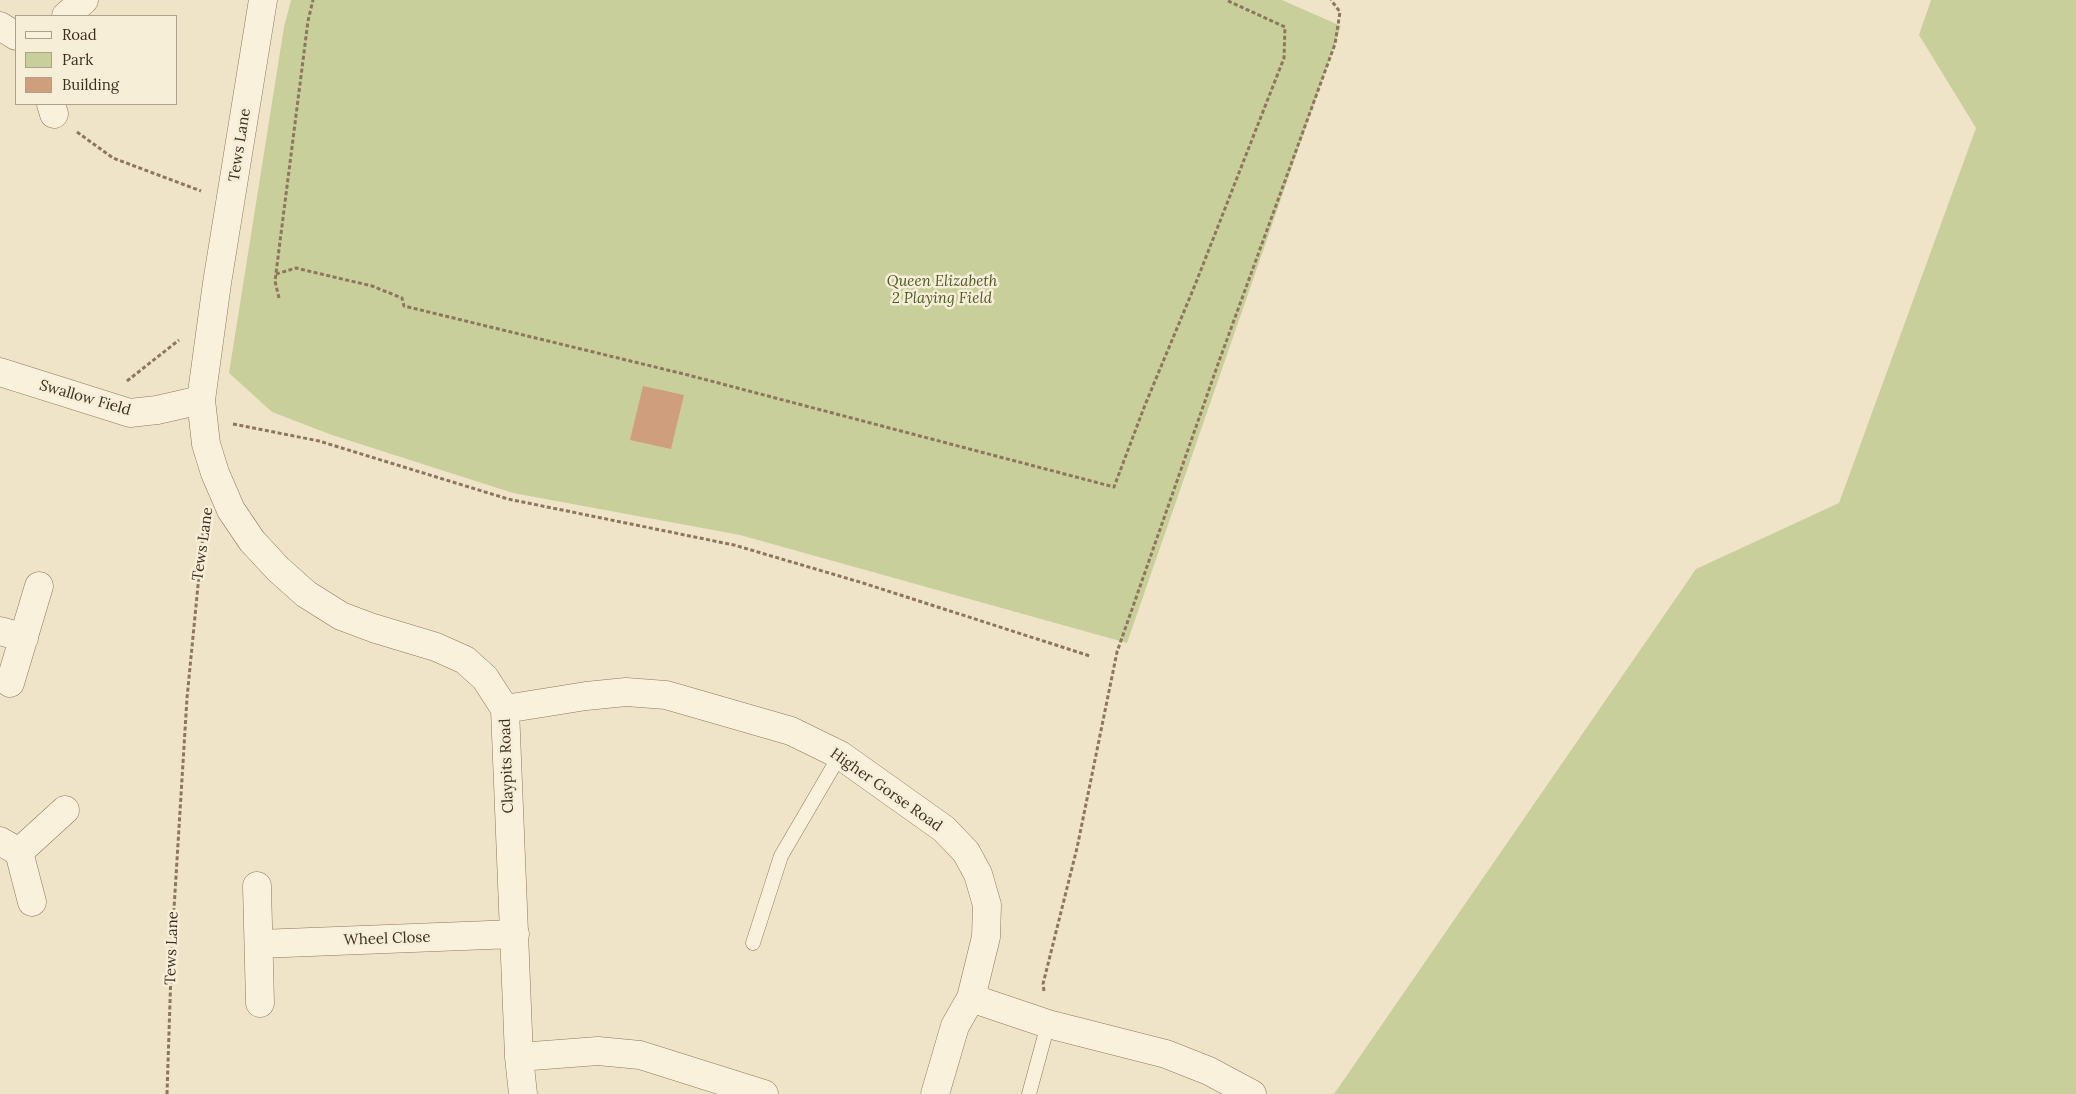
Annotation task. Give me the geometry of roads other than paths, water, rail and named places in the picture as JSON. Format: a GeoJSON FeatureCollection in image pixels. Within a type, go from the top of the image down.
{"type":"FeatureCollection","features":[{"type":"Feature","properties":{"kind":"street"},"geometry":{"type":"LineString","coordinates":[[67,15],[84,0]]}},
{"type":"Feature","properties":{"kind":"street","name":"Tews Lane"},"geometry":{"type":"LineString","coordinates":[[215,473],[206,444],[203,413],[213,313],[263,0]]}},
{"type":"Feature","properties":{"kind":"street"},"geometry":{"type":"LineString","coordinates":[[0,26],[15,35]]}},
{"type":"Feature","properties":{"kind":"street","name":"Swallow Field"},"geometry":{"type":"LineString","coordinates":[[0,372],[130,413],[157,410],[203,413]]}},
{"type":"Feature","properties":{"kind":"street","name":"Claypits Road"},"geometry":{"type":"LineString","coordinates":[[215,473],[231,510],[252,540],[278,569],[306,594],[341,616],[436,648],[465,660],[485,678],[505,709],[519,1057],[523,1094]]}},
{"type":"Feature","properties":{"kind":"street"},"geometry":{"type":"LineString","coordinates":[[10,683],[12,635],[39,586]]}},
{"type":"Feature","properties":{"kind":"street","name":"Higher Gorse Road"},"geometry":{"type":"LineString","coordinates":[[505,709],[586,696],[626,692],[666,695],[791,731],[840,755],[944,829],[966,852],[978,874],[987,905],[986,937],[971,998],[955,1026],[935,1094]]}},
{"type":"Feature","properties":{"kind":"street"},"geometry":{"type":"LineString","coordinates":[[32,902],[10,847],[65,810]]}},
{"type":"Feature","properties":{"kind":"street"},"geometry":{"type":"LineString","coordinates":[[258,886],[260,1003]]}},
{"type":"Feature","properties":{"kind":"street","name":"Wheel Close"},"geometry":{"type":"LineString","coordinates":[[259,944],[515,934]]}},
{"type":"Feature","properties":{"kind":"street"},"geometry":{"type":"LineString","coordinates":[[971,998],[1048,1024],[1166,1054],[1209,1071],[1252,1094]]}},
{"type":"Feature","properties":{"kind":"street"},"geometry":{"type":"LineString","coordinates":[[519,1057],[598,1051],[640,1055],[764,1094]]}},
{"type":"Feature","properties":{"kind":"lane"},"geometry":{"type":"LineString","coordinates":[[753,943],[781,856],[840,755]]}},
{"type":"Feature","properties":{"kind":"lane"},"geometry":{"type":"LineString","coordinates":[[1029,1094],[1048,1024]]}},
{"type":"Feature","properties":{"kind":"park label","name":"Queen Elizabeth 2 Playing Field"},"geometry":{"type":"Point","coordinates":[942,290]}}]}
